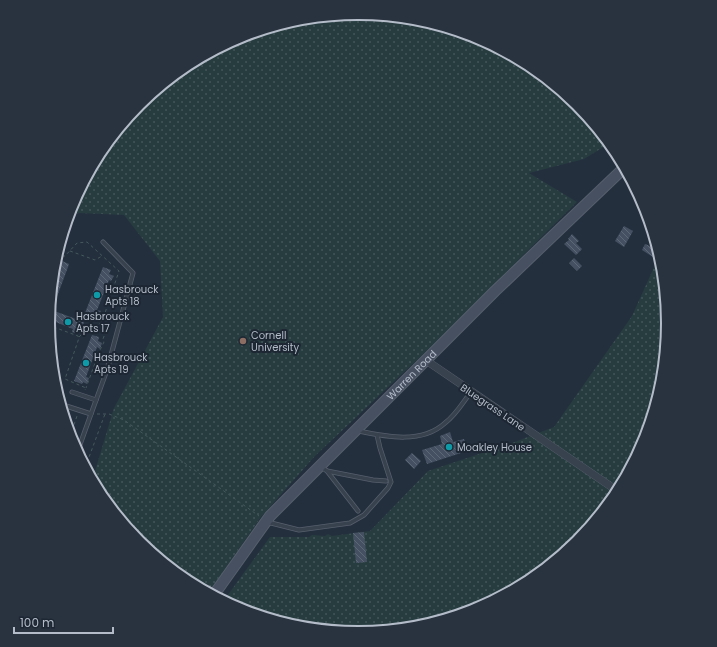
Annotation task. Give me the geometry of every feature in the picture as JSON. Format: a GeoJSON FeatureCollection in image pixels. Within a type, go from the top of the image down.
{"type":"FeatureCollection","features":[{"type":"Feature","properties":{"kind":"street","name":"Warren Road"},"geometry":{"type":"LineString","coordinates":[[216,591],[266,521],[323,468],[356,430],[501,286],[621,171]]}},
{"type":"Feature","properties":{"kind":"street","name":"Bluegrass Lane"},"geometry":{"type":"LineString","coordinates":[[427,361],[613,488]]}},
{"type":"Feature","properties":{"kind":"lane"},"geometry":{"type":"LineString","coordinates":[[80,445],[107,370],[133,274],[103,242]]}},
{"type":"Feature","properties":{"kind":"lane"},"geometry":{"type":"LineString","coordinates":[[72,392],[96,400]]}},
{"type":"Feature","properties":{"kind":"lane"},"geometry":{"type":"LineString","coordinates":[[356,430],[377,435],[403,437],[425,435],[446,423],[471,392]]}},
{"type":"Feature","properties":{"kind":"lane"},"geometry":{"type":"LineString","coordinates":[[66,406],[91,414]]}},
{"type":"Feature","properties":{"kind":"lane"},"geometry":{"type":"LineString","coordinates":[[266,521],[290,528],[304,530],[341,526],[350,524],[359,519],[374,504],[390,482],[377,435]]}},
{"type":"Feature","properties":{"kind":"lane"},"geometry":{"type":"LineString","coordinates":[[323,468],[373,480],[386,481]]}},
{"type":"Feature","properties":{"kind":"lane"},"geometry":{"type":"LineString","coordinates":[[323,468],[358,511]]}},
{"type":"Feature","properties":{"kind":"path"},"geometry":{"type":"LineString","coordinates":[[63,256],[65,256],[77,243],[87,242],[118,270],[119,273],[102,322],[84,332],[79,337],[79,343],[65,380],[86,388]]}},
{"type":"Feature","properties":{"kind":"path"},"geometry":{"type":"LineString","coordinates":[[70,251],[95,260],[102,256]]}},
{"type":"Feature","properties":{"kind":"path"},"geometry":{"type":"LineString","coordinates":[[83,396],[104,342],[103,340],[107,328],[102,322]]}},
{"type":"Feature","properties":{"kind":"path"},"geometry":{"type":"LineString","coordinates":[[55,328],[79,337]]}},
{"type":"Feature","properties":{"kind":"path"},"geometry":{"type":"LineString","coordinates":[[73,427],[79,410]]}},
{"type":"Feature","properties":{"kind":"path"},"geometry":{"type":"LineString","coordinates":[[91,414],[105,414],[124,420],[266,521]]}},
{"type":"Feature","properties":{"kind":"path"},"geometry":{"type":"LineString","coordinates":[[88,461],[105,414]]}},
{"type":"Feature","properties":{"kind":"green space"},"geometry":{"type":"Polygon","coordinates":[[[358,20],[398,23],[437,30],[475,43],[493,51],[527,71],[559,95],[587,123],[605,146],[584,159],[529,173],[577,202],[419,358],[315,456],[261,517],[211,588],[190,576],[158,552],[130,524],[106,492],[95,473],[114,408],[163,317],[160,261],[124,215],[76,214],[86,189],[106,155],[130,123],[158,95],[190,71],[224,51],[280,30],[319,23],[358,20]]]}},
{"type":"Feature","properties":{"kind":"green space"},"geometry":{"type":"Polygon","coordinates":[[[656,263],[661,304],[661,343],[652,402],[639,440],[631,458],[611,492],[587,524],[559,552],[527,576],[493,596],[456,611],[418,621],[378,626],[339,626],[299,621],[261,611],[242,604],[227,596],[270,537],[309,537],[312,535],[325,536],[328,534],[332,536],[370,531],[428,471],[512,443],[554,427],[632,316],[656,263]]]}},
{"type":"Feature","properties":{"kind":"building"},"geometry":{"type":"Polygon","coordinates":[[[624,226],[633,231],[624,247],[615,241],[624,226]]]}},
{"type":"Feature","properties":{"kind":"building"},"geometry":{"type":"Polygon","coordinates":[[[572,234],[579,241],[576,243],[582,249],[576,255],[564,244],[569,240],[568,239],[572,234]]]}},
{"type":"Feature","properties":{"kind":"building"},"geometry":{"type":"Polygon","coordinates":[[[645,244],[650,246],[651,244],[654,255],[653,257],[642,250],[645,244]]]}},
{"type":"Feature","properties":{"kind":"building"},"geometry":{"type":"Polygon","coordinates":[[[574,258],[582,266],[577,271],[569,263],[574,258]]]}},
{"type":"Feature","properties":{"kind":"building"},"geometry":{"type":"Polygon","coordinates":[[[61,262],[69,264],[57,298],[58,284],[61,262]]]}},
{"type":"Feature","properties":{"kind":"building","name":"Hasbrouck Apts 18"},"geometry":{"type":"Polygon","coordinates":[[[103,267],[111,270],[109,274],[114,276],[111,281],[109,280],[97,310],[101,311],[98,316],[93,316],[85,313],[103,267]]]}},
{"type":"Feature","properties":{"kind":"building","name":"Hasbrouck Apts 17"},"geometry":{"type":"Polygon","coordinates":[[[56,311],[84,322],[78,334],[72,332],[73,329],[55,322],[56,311]]]}},
{"type":"Feature","properties":{"kind":"building","name":"Hasbrouck Apts 19"},"geometry":{"type":"Polygon","coordinates":[[[92,335],[99,337],[98,341],[102,343],[100,349],[97,347],[86,377],[89,378],[87,384],[83,382],[82,384],[74,381],[92,335]]]}},
{"type":"Feature","properties":{"kind":"building","name":"Moakley House"},"geometry":{"type":"Polygon","coordinates":[[[450,432],[453,442],[464,439],[467,451],[427,464],[422,450],[442,444],[440,436],[450,432]]]}},
{"type":"Feature","properties":{"kind":"building"},"geometry":{"type":"Polygon","coordinates":[[[412,453],[421,461],[414,469],[405,460],[412,453]]]}},
{"type":"Feature","properties":{"kind":"building"},"geometry":{"type":"Polygon","coordinates":[[[364,532],[367,562],[356,563],[353,533],[364,532]]]}},
{"type":"Feature","properties":{"kind":"place","name":"Hasbrouck Apts 18"},"geometry":{"type":"Point","coordinates":[97,295]}},
{"type":"Feature","properties":{"kind":"place","name":"Hasbrouck Apts 17"},"geometry":{"type":"Point","coordinates":[68,322]}},
{"type":"Feature","properties":{"kind":"place","name":"Cornell University"},"geometry":{"type":"Point","coordinates":[243,341]}},
{"type":"Feature","properties":{"kind":"place","name":"Hasbrouck Apts 19"},"geometry":{"type":"Point","coordinates":[86,363]}},
{"type":"Feature","properties":{"kind":"place","name":"Moakley House"},"geometry":{"type":"Point","coordinates":[449,447]}}]}
